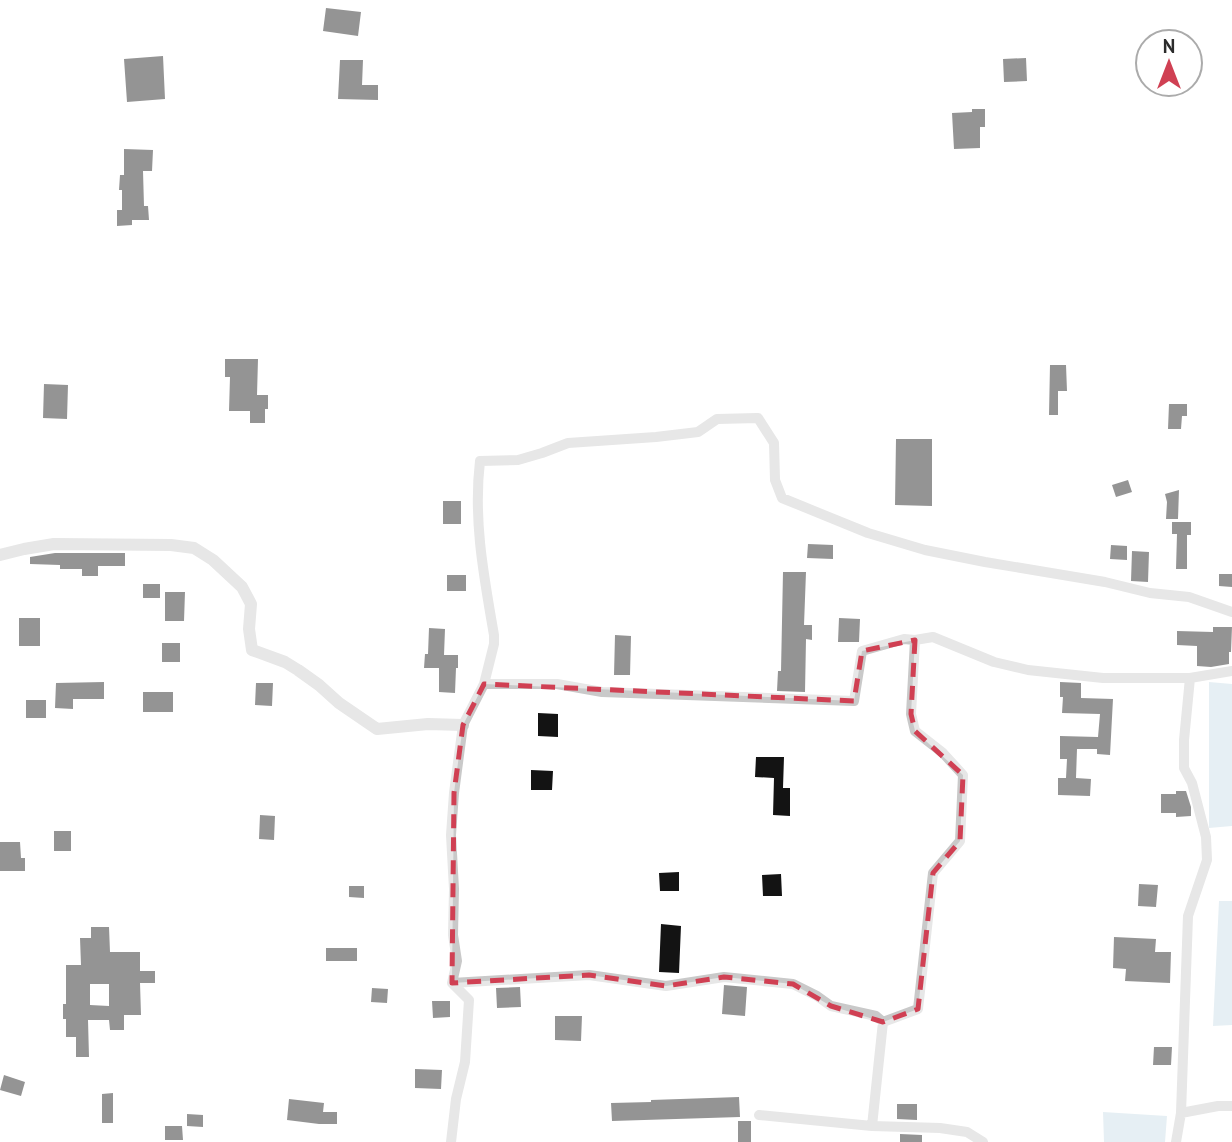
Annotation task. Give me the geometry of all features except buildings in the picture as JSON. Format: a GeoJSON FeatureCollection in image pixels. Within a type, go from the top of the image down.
{"type":"FeatureCollection","features":[{"type":"Feature","properties":{"kind":"street"},"geometry":{"type":"LineString","coordinates":[[453,983],[457,961],[453,935],[451,835],[454,793],[463,725],[484,684],[494,644],[480,552],[477,488],[480,461],[519,460],[568,443],[656,438],[698,432],[718,419],[758,418],[774,443],[775,480],[782,498],[868,533],[925,550],[1105,582],[1150,593],[1189,597],[1232,612]]}},
{"type":"Feature","properties":{"kind":"street"},"geometry":{"type":"LineString","coordinates":[[0,555],[54,544],[171,545],[194,548],[242,587],[251,604],[249,629],[252,650],[285,662],[298,670],[377,729],[428,724],[463,725]]}},
{"type":"Feature","properties":{"kind":"street"},"geometry":{"type":"LineString","coordinates":[[484,684],[557,684],[602,692],[853,701],[862,651],[904,639],[933,637],[994,662],[1028,670],[1103,677],[1190,678],[1232,671]]}},
{"type":"Feature","properties":{"kind":"street"},"geometry":{"type":"LineString","coordinates":[[883,1021],[918,1009],[933,873],[960,841],[963,775],[943,753],[915,732],[911,714],[915,640]]}},
{"type":"Feature","properties":{"kind":"street"},"geometry":{"type":"LineString","coordinates":[[1176,1142],[1181,1113],[1188,916],[1206,860],[1206,837],[1192,783],[1184,768],[1190,678]]}},
{"type":"Feature","properties":{"kind":"street"},"geometry":{"type":"LineString","coordinates":[[453,983],[589,975],[666,986],[724,977],[793,984],[831,1006],[876,1016],[883,1021]]}},
{"type":"Feature","properties":{"kind":"street"},"geometry":{"type":"LineString","coordinates":[[452,1142],[456,1099],[465,1062],[469,1000],[453,983]]}},
{"type":"Feature","properties":{"kind":"street"},"geometry":{"type":"LineString","coordinates":[[872,1126],[883,1021]]}},
{"type":"Feature","properties":{"kind":"street"},"geometry":{"type":"LineString","coordinates":[[1181,1113],[1218,1105],[1232,1105]]}},
{"type":"Feature","properties":{"kind":"street"},"geometry":{"type":"LineString","coordinates":[[759,1115],[872,1126],[940,1128],[967,1132],[983,1142]]}},
{"type":"Feature","properties":{"kind":"highlighted area"},"geometry":{"type":"Polygon","coordinates":[[[915,640],[911,714],[915,731],[963,775],[960,841],[933,873],[918,1009],[883,1022],[831,1006],[793,984],[724,977],[666,986],[589,975],[452,983],[454,793],[463,725],[484,684],[854,701],[862,651],[915,640]]]}},
{"type":"Feature","properties":{"kind":"water"},"geometry":{"type":"Polygon","coordinates":[[[1209,682],[1232,684],[1232,826],[1209,828],[1209,682]]]}},
{"type":"Feature","properties":{"kind":"water"},"geometry":{"type":"Polygon","coordinates":[[[1219,901],[1232,901],[1232,1025],[1213,1026],[1219,901]]]}},
{"type":"Feature","properties":{"kind":"water"},"geometry":{"type":"Polygon","coordinates":[[[1103,1112],[1167,1116],[1165,1142],[1104,1142],[1103,1112]]]}}]}
